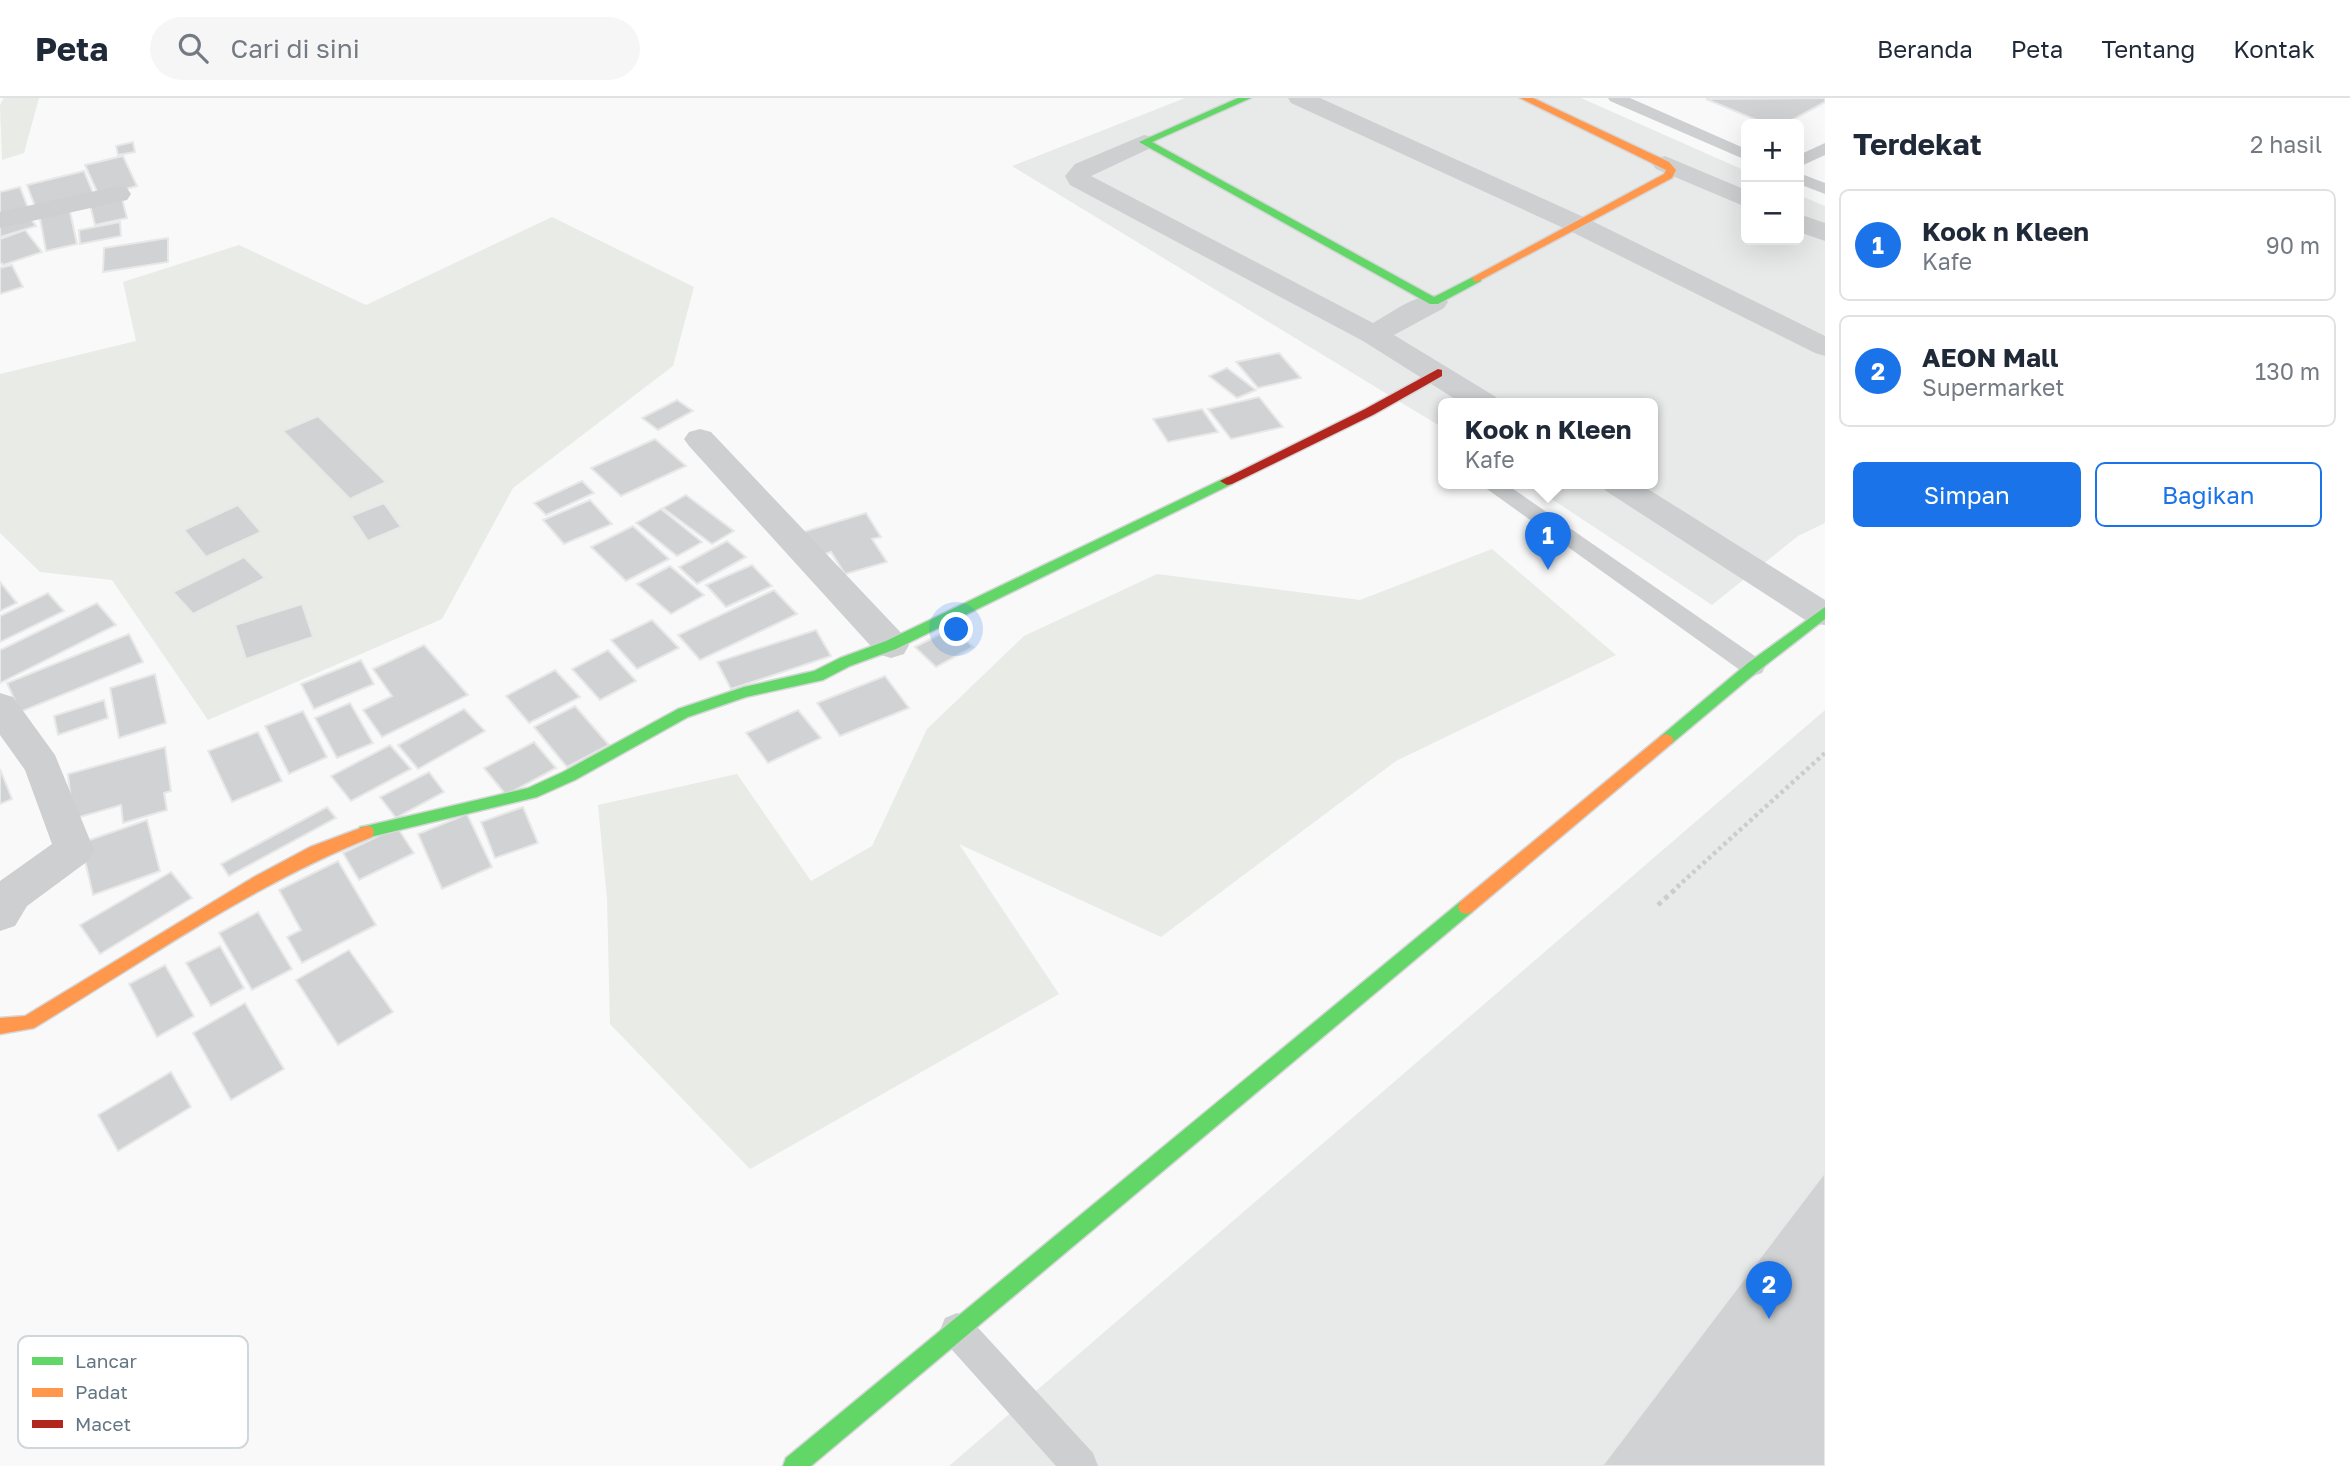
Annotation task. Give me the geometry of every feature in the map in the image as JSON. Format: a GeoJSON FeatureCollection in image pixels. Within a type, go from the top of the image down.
{"type":"FeatureCollection","features":[{"type":"Feature","properties":{"kind":"street"},"geometry":{"type":"LineString","coordinates":[[1246,98],[1084,169],[1078,176],[1079,180],[1373,335],[1476,398]]}},
{"type":"Feature","properties":{"kind":"street"},"geometry":{"type":"LineString","coordinates":[[1300,98],[1579,225],[1825,347]]}},
{"type":"Feature","properties":{"kind":"street"},"geometry":{"type":"LineString","coordinates":[[1525,98],[1741,197]]}},
{"type":"Feature","properties":{"kind":"street"},"geometry":{"type":"LineString","coordinates":[[1144,142],[1434,302]]}},
{"type":"Feature","properties":{"kind":"street"},"geometry":{"type":"LineString","coordinates":[[1373,335],[1668,176],[1671,170],[1665,164]]}},
{"type":"Feature","properties":{"kind":"street"},"geometry":{"type":"LineString","coordinates":[[0,220],[118,194]]}},
{"type":"Feature","properties":{"kind":"street"},"geometry":{"type":"LineString","coordinates":[[1804,224],[1825,233]]}},
{"type":"Feature","properties":{"kind":"street"},"geometry":{"type":"LineString","coordinates":[[0,1026],[29,1023],[260,882],[316,852],[364,833],[531,793],[569,776],[683,713],[744,692],[818,676],[845,662],[891,645],[1369,412],[1438,373]]}},
{"type":"Feature","properties":{"kind":"street"},"geometry":{"type":"LineString","coordinates":[[700,439],[891,645]]}},
{"type":"Feature","properties":{"kind":"street"},"geometry":{"type":"LineString","coordinates":[[794,1466],[1753,667],[1824,613],[1625,489]]}},
{"type":"Feature","properties":{"kind":"street"},"geometry":{"type":"LineString","coordinates":[[0,707],[42,765],[74,850],[13,894],[0,914]]}},
{"type":"Feature","properties":{"kind":"lane"},"geometry":{"type":"LineString","coordinates":[[1616,98],[1741,153]]}},
{"type":"Feature","properties":{"kind":"lane"},"geometry":{"type":"LineString","coordinates":[[1804,159],[1825,148]]}},
{"type":"Feature","properties":{"kind":"lane"},"geometry":{"type":"LineString","coordinates":[[1804,180],[1825,189]]}},
{"type":"Feature","properties":{"kind":"lane"},"geometry":{"type":"LineString","coordinates":[[1498,489],[1753,667]]}},
{"type":"Feature","properties":{"kind":"lane"},"geometry":{"type":"LineString","coordinates":[[957,1330],[1080,1466]]}},
{"type":"Feature","properties":{"kind":"path"},"geometry":{"type":"LineString","coordinates":[[1658,905],[1825,753]]}},
{"type":"Feature","properties":{"kind":"shaded area"},"geometry":{"type":"Polygon","coordinates":[[[4,98],[39,98],[24,153],[2,160],[0,105],[4,98]]]}},
{"type":"Feature","properties":{"kind":"shaded area"},"geometry":{"type":"Polygon","coordinates":[[[1185,98],[1581,98],[1741,169],[1741,245],[1804,245],[1804,197],[1825,206],[1825,523],[1798,536],[1712,605],[1537,489],[1658,489],[1658,398],[1438,398],[1438,425],[1012,166],[1185,98]]]}},
{"type":"Feature","properties":{"kind":"shaded area"},"geometry":{"type":"Polygon","coordinates":[[[552,217],[694,287],[673,366],[513,488],[442,619],[208,720],[112,580],[40,572],[0,533],[0,374],[136,341],[123,282],[239,245],[366,305],[552,217]]]}},
{"type":"Feature","properties":{"kind":"shaded area"},"geometry":{"type":"Polygon","coordinates":[[[1492,549],[1616,655],[1396,761],[1161,937],[959,844],[1059,994],[750,1169],[610,1024],[607,899],[598,805],[737,774],[811,881],[872,846],[927,729],[1024,636],[1157,574],[1360,600],[1492,549]]]}},
{"type":"Feature","properties":{"kind":"shaded area"},"geometry":{"type":"Polygon","coordinates":[[[1825,710],[1825,1466],[949,1466],[1825,710]]]}},
{"type":"Feature","properties":{"kind":"building"},"geometry":{"type":"Polygon","coordinates":[[[1825,98],[1825,102],[1794,119],[1754,119],[1706,99],[1825,98]]]}},
{"type":"Feature","properties":{"kind":"building"},"geometry":{"type":"Polygon","coordinates":[[[133,142],[135,152],[118,155],[116,146],[133,142]]]}},
{"type":"Feature","properties":{"kind":"building"},"geometry":{"type":"Polygon","coordinates":[[[123,156],[137,186],[99,196],[85,165],[123,156]]]}},
{"type":"Feature","properties":{"kind":"building"},"geometry":{"type":"Polygon","coordinates":[[[84,171],[94,195],[36,209],[27,185],[84,171]]]}},
{"type":"Feature","properties":{"kind":"building"},"geometry":{"type":"Polygon","coordinates":[[[20,187],[28,208],[0,215],[0,192],[20,187]]]}},
{"type":"Feature","properties":{"kind":"building"},"geometry":{"type":"Polygon","coordinates":[[[122,198],[127,218],[95,225],[90,205],[122,198]]]}},
{"type":"Feature","properties":{"kind":"building"},"geometry":{"type":"Polygon","coordinates":[[[69,207],[77,244],[46,251],[39,213],[69,207]]]}},
{"type":"Feature","properties":{"kind":"building"},"geometry":{"type":"Polygon","coordinates":[[[28,215],[36,226],[0,237],[0,224],[28,215]]]}},
{"type":"Feature","properties":{"kind":"building"},"geometry":{"type":"Polygon","coordinates":[[[120,222],[121,236],[80,244],[79,230],[120,222]]]}},
{"type":"Feature","properties":{"kind":"building"},"geometry":{"type":"Polygon","coordinates":[[[25,230],[42,252],[3,265],[0,262],[0,239],[25,230]]]}},
{"type":"Feature","properties":{"kind":"building"},"geometry":{"type":"Polygon","coordinates":[[[168,238],[168,262],[103,272],[104,248],[168,238]]]}},
{"type":"Feature","properties":{"kind":"building"},"geometry":{"type":"Polygon","coordinates":[[[12,265],[23,287],[0,294],[0,268],[12,265]]]}},
{"type":"Feature","properties":{"kind":"building"},"geometry":{"type":"Polygon","coordinates":[[[1279,353],[1301,378],[1258,388],[1236,362],[1279,353]]]}},
{"type":"Feature","properties":{"kind":"building"},"geometry":{"type":"Polygon","coordinates":[[[1227,368],[1256,390],[1237,398],[1209,376],[1227,368]]]}},
{"type":"Feature","properties":{"kind":"building"},"geometry":{"type":"Polygon","coordinates":[[[1259,397],[1283,427],[1231,439],[1208,409],[1259,397]]]}},
{"type":"Feature","properties":{"kind":"building"},"geometry":{"type":"Polygon","coordinates":[[[677,400],[693,411],[658,430],[642,418],[677,400]]]}},
{"type":"Feature","properties":{"kind":"building"},"geometry":{"type":"Polygon","coordinates":[[[1202,409],[1218,432],[1168,442],[1153,419],[1202,409]]]}},
{"type":"Feature","properties":{"kind":"building"},"geometry":{"type":"Polygon","coordinates":[[[318,416],[386,482],[350,499],[283,431],[318,416]]]}},
{"type":"Feature","properties":{"kind":"building"},"geometry":{"type":"Polygon","coordinates":[[[655,439],[686,466],[621,496],[591,468],[655,439]]]}},
{"type":"Feature","properties":{"kind":"building"},"geometry":{"type":"Polygon","coordinates":[[[582,481],[594,493],[546,515],[534,503],[582,481]]]}},
{"type":"Feature","properties":{"kind":"building"},"geometry":{"type":"Polygon","coordinates":[[[686,495],[734,531],[712,544],[663,508],[686,495]]]}},
{"type":"Feature","properties":{"kind":"building"},"geometry":{"type":"Polygon","coordinates":[[[590,500],[612,524],[564,544],[543,520],[590,500]]]}},
{"type":"Feature","properties":{"kind":"building"},"geometry":{"type":"Polygon","coordinates":[[[384,503],[401,527],[368,541],[351,516],[384,503]]]}},
{"type":"Feature","properties":{"kind":"building"},"geometry":{"type":"Polygon","coordinates":[[[238,505],[261,532],[206,557],[184,530],[238,505]]]}},
{"type":"Feature","properties":{"kind":"building"},"geometry":{"type":"Polygon","coordinates":[[[661,509],[702,542],[677,556],[636,523],[661,509]]]}},
{"type":"Feature","properties":{"kind":"building"},"geometry":{"type":"Polygon","coordinates":[[[866,513],[881,537],[872,539],[887,562],[845,574],[831,552],[818,556],[803,532],[866,513]]]}},
{"type":"Feature","properties":{"kind":"building"},"geometry":{"type":"Polygon","coordinates":[[[633,526],[669,559],[626,581],[591,547],[633,526]]]}},
{"type":"Feature","properties":{"kind":"building"},"geometry":{"type":"Polygon","coordinates":[[[727,541],[746,557],[697,584],[679,567],[727,541]]]}},
{"type":"Feature","properties":{"kind":"building"},"geometry":{"type":"Polygon","coordinates":[[[244,557],[265,578],[193,614],[173,592],[244,557]]]}},
{"type":"Feature","properties":{"kind":"building"},"geometry":{"type":"Polygon","coordinates":[[[752,565],[772,586],[726,607],[706,585],[752,565]]]}},
{"type":"Feature","properties":{"kind":"building"},"geometry":{"type":"Polygon","coordinates":[[[670,566],[704,595],[671,614],[637,584],[670,566]]]}},
{"type":"Feature","properties":{"kind":"building"},"geometry":{"type":"Polygon","coordinates":[[[0,582],[17,603],[0,611],[0,582]]]}},
{"type":"Feature","properties":{"kind":"building"},"geometry":{"type":"Polygon","coordinates":[[[774,590],[797,614],[700,660],[678,635],[774,590]]]}},
{"type":"Feature","properties":{"kind":"building"},"geometry":{"type":"Polygon","coordinates":[[[48,593],[64,611],[0,642],[0,616],[48,593]]]}},
{"type":"Feature","properties":{"kind":"building"},"geometry":{"type":"Polygon","coordinates":[[[97,603],[116,625],[0,683],[0,650],[97,603]]]}},
{"type":"Feature","properties":{"kind":"building"},"geometry":{"type":"Polygon","coordinates":[[[302,604],[313,637],[246,659],[235,625],[302,604]]]}},
{"type":"Feature","properties":{"kind":"building"},"geometry":{"type":"Polygon","coordinates":[[[652,620],[679,648],[637,669],[611,640],[652,620]]]}},
{"type":"Feature","properties":{"kind":"building"},"geometry":{"type":"Polygon","coordinates":[[[952,628],[973,647],[936,667],[915,647],[952,628]]]}},
{"type":"Feature","properties":{"kind":"building"},"geometry":{"type":"Polygon","coordinates":[[[816,630],[831,656],[731,689],[717,662],[816,630]]]}},
{"type":"Feature","properties":{"kind":"building"},"geometry":{"type":"Polygon","coordinates":[[[129,634],[143,662],[20,712],[7,683],[129,634]]]}},
{"type":"Feature","properties":{"kind":"building"},"geometry":{"type":"Polygon","coordinates":[[[424,645],[468,695],[382,737],[363,710],[392,696],[373,669],[424,645]]]}},
{"type":"Feature","properties":{"kind":"building"},"geometry":{"type":"Polygon","coordinates":[[[608,650],[636,681],[600,700],[572,669],[608,650]]]}},
{"type":"Feature","properties":{"kind":"building"},"geometry":{"type":"Polygon","coordinates":[[[361,660],[374,684],[314,709],[301,684],[361,660]]]}},
{"type":"Feature","properties":{"kind":"building"},"geometry":{"type":"Polygon","coordinates":[[[555,670],[580,697],[529,723],[506,696],[555,670]]]}},
{"type":"Feature","properties":{"kind":"building"},"geometry":{"type":"Polygon","coordinates":[[[155,674],[166,723],[119,738],[110,688],[155,674]]]}},
{"type":"Feature","properties":{"kind":"building"},"geometry":{"type":"Polygon","coordinates":[[[885,676],[909,708],[840,736],[817,703],[885,676]]]}},
{"type":"Feature","properties":{"kind":"building"},"geometry":{"type":"Polygon","coordinates":[[[104,700],[108,718],[58,735],[54,716],[104,700]]]}},
{"type":"Feature","properties":{"kind":"building"},"geometry":{"type":"Polygon","coordinates":[[[350,703],[373,743],[337,758],[315,718],[350,703]]]}},
{"type":"Feature","properties":{"kind":"building"},"geometry":{"type":"Polygon","coordinates":[[[575,706],[609,745],[567,767],[534,727],[575,706]]]}},
{"type":"Feature","properties":{"kind":"building"},"geometry":{"type":"Polygon","coordinates":[[[464,709],[485,731],[418,769],[398,745],[464,709]]]}},
{"type":"Feature","properties":{"kind":"building"},"geometry":{"type":"Polygon","coordinates":[[[798,710],[821,738],[768,763],[746,733],[798,710]]]}},
{"type":"Feature","properties":{"kind":"building"},"geometry":{"type":"Polygon","coordinates":[[[303,711],[327,757],[289,774],[265,726],[303,711]]]}},
{"type":"Feature","properties":{"kind":"building"},"geometry":{"type":"Polygon","coordinates":[[[258,732],[282,781],[232,802],[208,751],[258,732]]]}},
{"type":"Feature","properties":{"kind":"building"},"geometry":{"type":"Polygon","coordinates":[[[534,742],[556,768],[506,795],[484,768],[534,742]]]}},
{"type":"Feature","properties":{"kind":"building"},"geometry":{"type":"Polygon","coordinates":[[[390,745],[411,769],[351,801],[331,776],[390,745]]]}},
{"type":"Feature","properties":{"kind":"building"},"geometry":{"type":"Polygon","coordinates":[[[165,747],[171,791],[164,793],[167,810],[123,823],[121,805],[73,819],[68,774],[165,747]]]}},
{"type":"Feature","properties":{"kind":"building"},"geometry":{"type":"Polygon","coordinates":[[[0,769],[12,799],[0,804],[0,769]]]}},
{"type":"Feature","properties":{"kind":"building"},"geometry":{"type":"Polygon","coordinates":[[[429,772],[444,792],[396,818],[380,797],[429,772]]]}},
{"type":"Feature","properties":{"kind":"building"},"geometry":{"type":"Polygon","coordinates":[[[327,807],[336,818],[229,876],[221,864],[327,807]]]}},
{"type":"Feature","properties":{"kind":"building"},"geometry":{"type":"Polygon","coordinates":[[[523,807],[538,843],[495,858],[481,822],[523,807]]]}},
{"type":"Feature","properties":{"kind":"building"},"geometry":{"type":"Polygon","coordinates":[[[467,814],[492,867],[442,889],[418,834],[467,814]]]}},
{"type":"Feature","properties":{"kind":"building"},"geometry":{"type":"Polygon","coordinates":[[[147,820],[160,871],[93,895],[81,843],[147,820]]]}},
{"type":"Feature","properties":{"kind":"building"},"geometry":{"type":"Polygon","coordinates":[[[397,827],[414,853],[359,880],[343,853],[397,827]]]}},
{"type":"Feature","properties":{"kind":"building"},"geometry":{"type":"Polygon","coordinates":[[[338,861],[376,925],[302,963],[287,937],[301,930],[279,890],[338,861]]]}},
{"type":"Feature","properties":{"kind":"building"},"geometry":{"type":"Polygon","coordinates":[[[171,872],[192,898],[100,954],[80,925],[171,872]]]}},
{"type":"Feature","properties":{"kind":"building"},"geometry":{"type":"Polygon","coordinates":[[[258,912],[292,969],[252,990],[219,933],[258,912]]]}},
{"type":"Feature","properties":{"kind":"building"},"geometry":{"type":"Polygon","coordinates":[[[220,946],[244,988],[211,1006],[186,963],[220,946]]]}},
{"type":"Feature","properties":{"kind":"building"},"geometry":{"type":"Polygon","coordinates":[[[349,950],[393,1012],[338,1045],[296,980],[349,950]]]}},
{"type":"Feature","properties":{"kind":"building"},"geometry":{"type":"Polygon","coordinates":[[[165,965],[194,1016],[157,1037],[129,984],[165,965]]]}},
{"type":"Feature","properties":{"kind":"building"},"geometry":{"type":"Polygon","coordinates":[[[245,1003],[284,1069],[231,1100],[193,1033],[245,1003]]]}},
{"type":"Feature","properties":{"kind":"building"},"geometry":{"type":"Polygon","coordinates":[[[171,1072],[191,1107],[118,1151],[98,1115],[171,1072]]]}},
{"type":"Feature","properties":{"kind":"building"},"geometry":{"type":"Polygon","coordinates":[[[1825,1172],[1825,1466],[1602,1466],[1825,1172]]]}},
{"type":"Feature","properties":{"kind":"traffic: fast"},"geometry":{"type":"LineString","coordinates":[[1246,98],[1144,142],[1434,302],[1477,279]]}},
{"type":"Feature","properties":{"kind":"traffic: fast"},"geometry":{"type":"LineString","coordinates":[[366,832],[531,793],[569,776],[683,713],[744,692],[818,676],[845,662],[891,645],[1227,481]]}},
{"type":"Feature","properties":{"kind":"traffic: fast"},"geometry":{"type":"LineString","coordinates":[[1666,740],[1753,667],[1825,612]]}},
{"type":"Feature","properties":{"kind":"traffic: fast"},"geometry":{"type":"LineString","coordinates":[[794,1466],[1466,907]]}},
{"type":"Feature","properties":{"kind":"traffic: slow"},"geometry":{"type":"LineString","coordinates":[[1477,279],[1668,176],[1671,170],[1665,164],[1525,98]]}},
{"type":"Feature","properties":{"kind":"traffic: slow"},"geometry":{"type":"LineString","coordinates":[[1466,907],[1666,740]]}},
{"type":"Feature","properties":{"kind":"traffic: slow"},"geometry":{"type":"LineString","coordinates":[[0,1026],[28,1023],[260,882],[316,852],[366,832]]}},
{"type":"Feature","properties":{"kind":"traffic: jam"},"geometry":{"type":"LineString","coordinates":[[1227,481],[1369,412],[1438,373]]}},
{"type":"Feature","properties":{"kind":"place","name":"Kook n Kleen"},"geometry":{"type":"Point","coordinates":[1548,570]}},
{"type":"Feature","properties":{"kind":"place","name":"AEON Mall"},"geometry":{"type":"Point","coordinates":[1769,1319]}}]}
